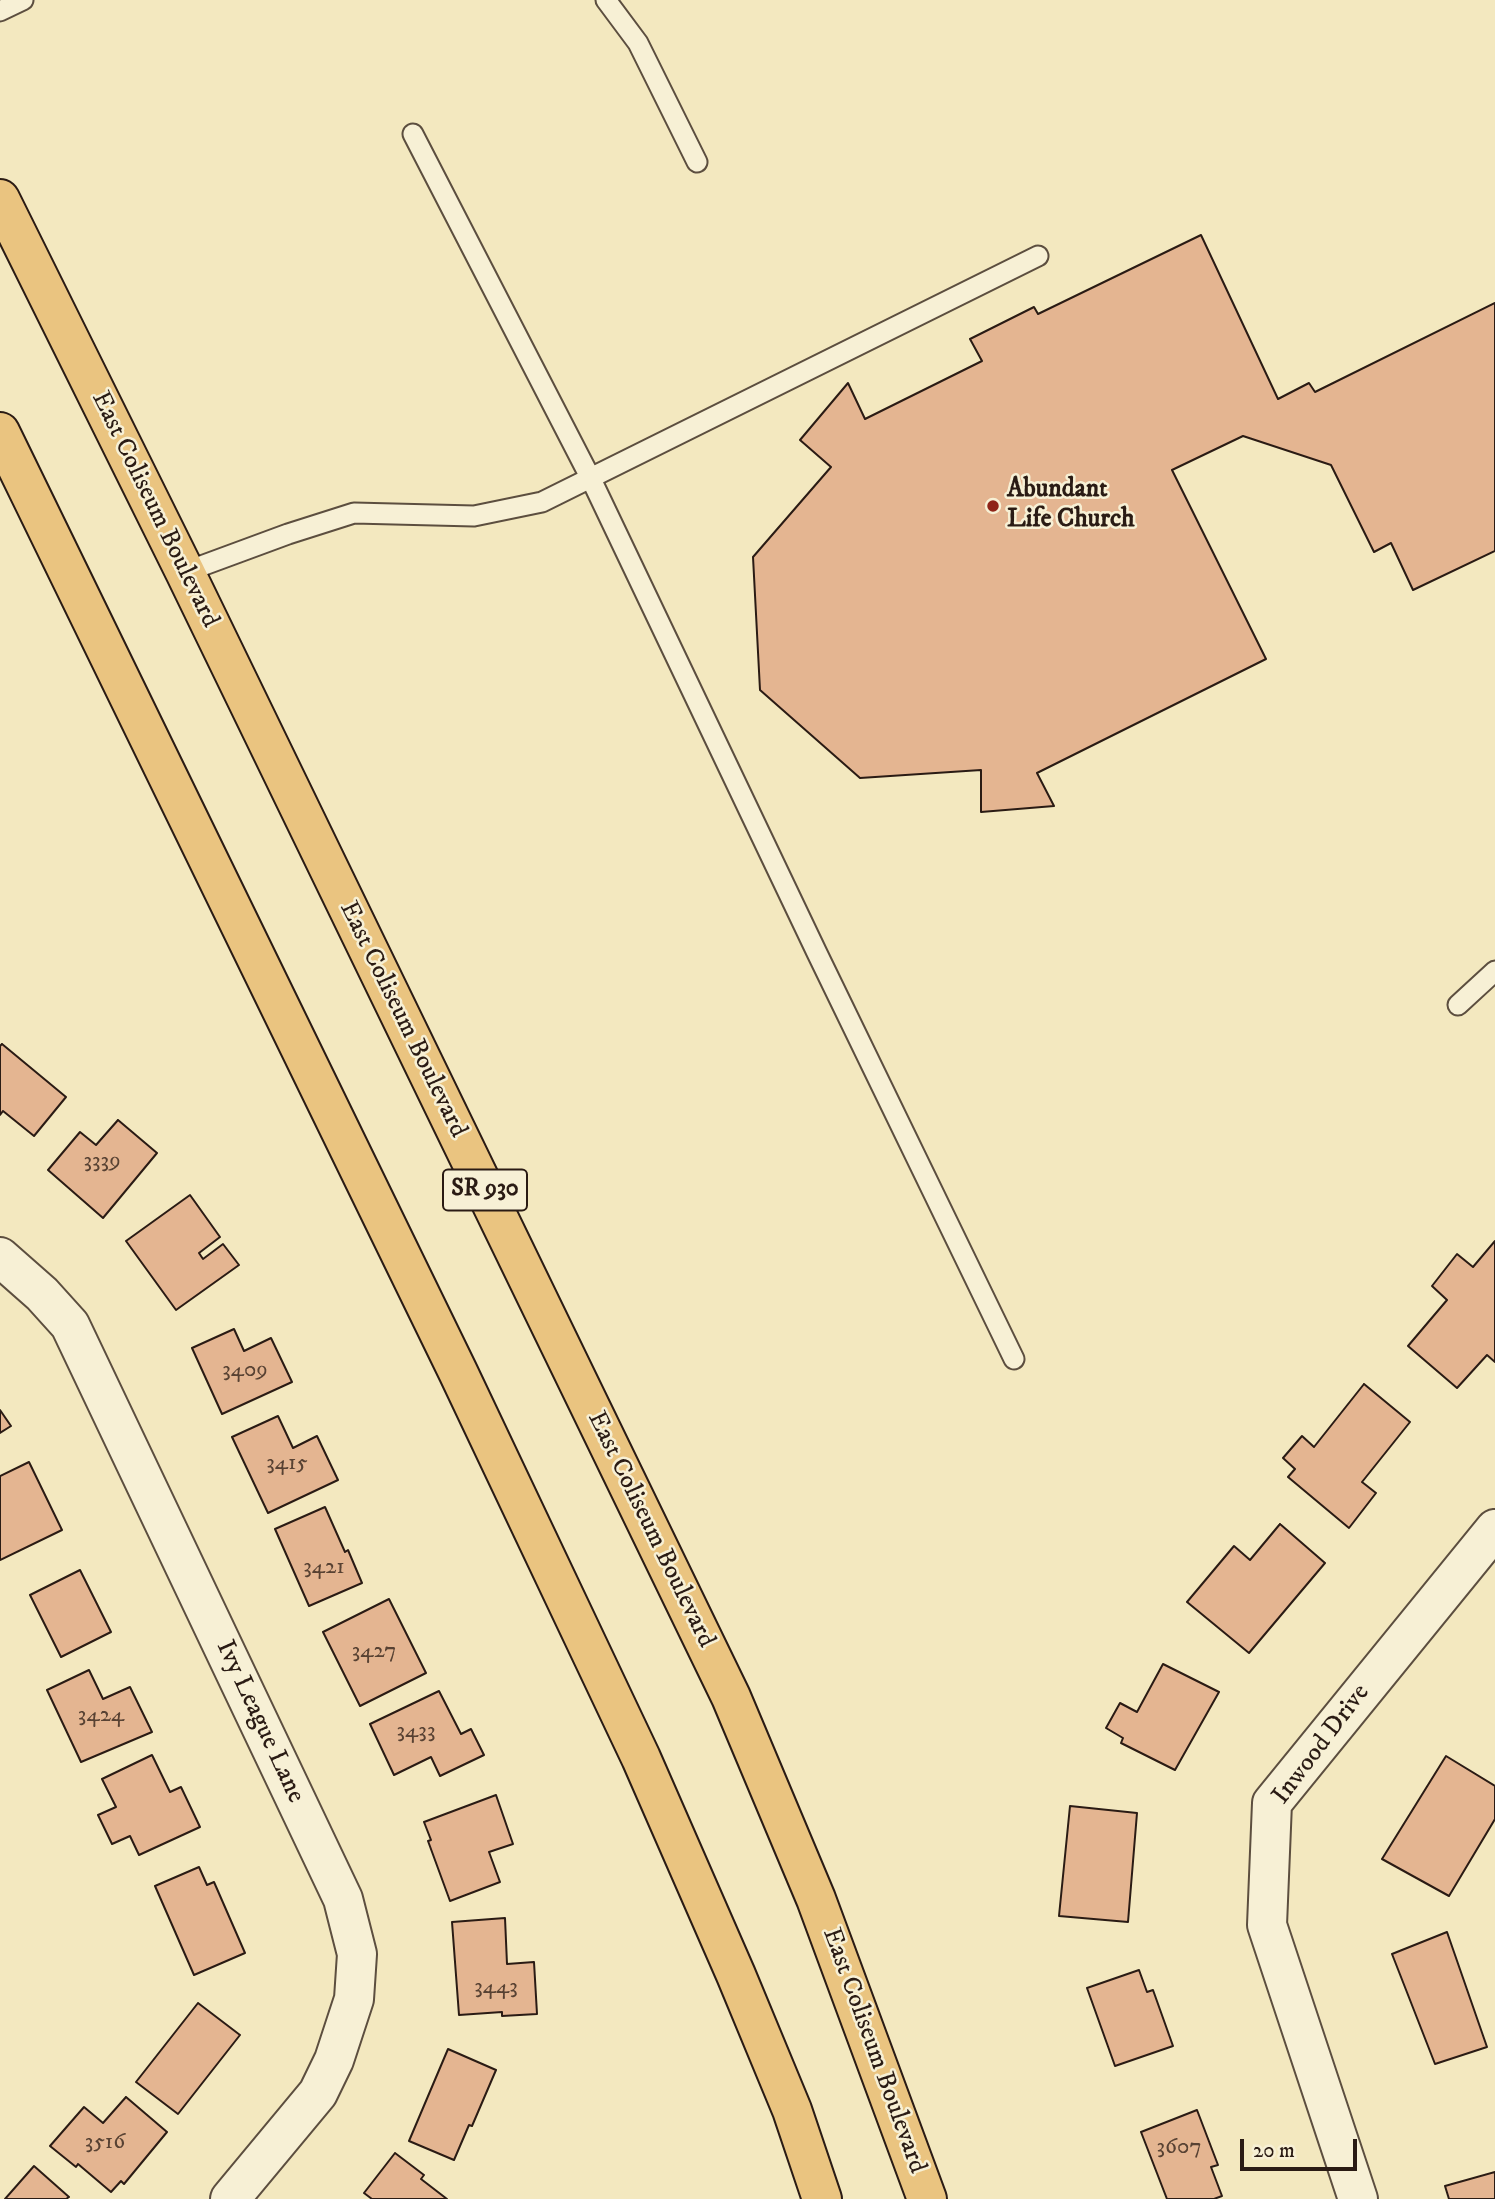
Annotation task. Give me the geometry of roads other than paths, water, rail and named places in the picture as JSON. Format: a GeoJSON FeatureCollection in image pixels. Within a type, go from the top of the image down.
{"type":"FeatureCollection","features":[{"type":"Feature","properties":{"kind":"highway","name":"East Coliseum Boulevard"},"geometry":{"type":"LineString","coordinates":[[0,199],[185,572],[731,1697],[816,1899],[928,2199]]}},
{"type":"Feature","properties":{"kind":"highway"},"geometry":{"type":"LineString","coordinates":[[0,432],[458,1372],[641,1758],[792,2110],[822,2199]]}},
{"type":"Feature","properties":{"kind":"street","name":"Ivy League Lane"},"geometry":{"type":"LineString","coordinates":[[0,1257],[42,1294],[70,1325],[343,1899],[357,1954],[354,1999],[334,2060],[318,2093],[230,2199]]}},
{"type":"Feature","properties":{"kind":"street","name":"Inwood Drive"},"geometry":{"type":"LineString","coordinates":[[1358,2199],[1267,1925],[1272,1803],[1495,1529]]}},
{"type":"Feature","properties":{"kind":"lane"},"geometry":{"type":"LineString","coordinates":[[0,11],[23,0]]}},
{"type":"Feature","properties":{"kind":"lane"},"geometry":{"type":"LineString","coordinates":[[606,0],[638,43],[697,162]]}},
{"type":"Feature","properties":{"kind":"lane"},"geometry":{"type":"LineString","coordinates":[[413,134],[591,479],[1014,1359]]}},
{"type":"Feature","properties":{"kind":"lane"},"geometry":{"type":"LineString","coordinates":[[185,572],[354,513],[474,516],[542,502],[1038,257]]}},
{"type":"Feature","properties":{"kind":"lane"},"geometry":{"type":"LineString","coordinates":[[1458,1005],[1495,971]]}},
{"type":"Feature","properties":{"kind":"place","name":"Abundant Life Church"},"geometry":{"type":"Point","coordinates":[993,506]}}]}
